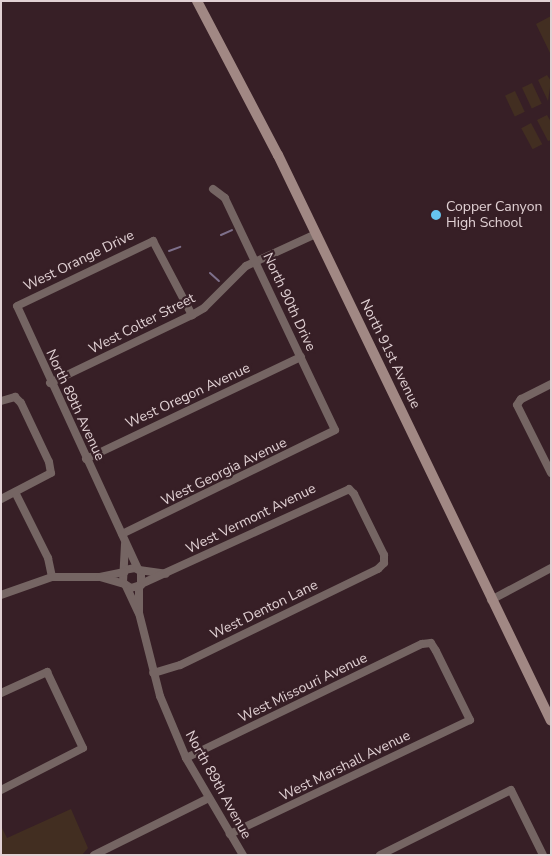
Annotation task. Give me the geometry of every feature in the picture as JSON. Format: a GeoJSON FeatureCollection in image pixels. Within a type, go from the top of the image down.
{"type":"FeatureCollection","features":[{"type":"Feature","properties":{"kind":"main road","name":"North 91st Avenue"},"geometry":{"type":"LineString","coordinates":[[197,1],[316,234],[551,721]]}},
{"type":"Feature","properties":{"kind":"street","name":"North 90th Drive"},"geometry":{"type":"LineString","coordinates":[[213,189],[225,198],[335,430]]}},
{"type":"Feature","properties":{"kind":"street","name":"West Colter Street"},"geometry":{"type":"LineString","coordinates":[[50,383],[192,315],[204,308],[238,272],[256,261],[316,234]]}},
{"type":"Feature","properties":{"kind":"street","name":"West Orange Drive"},"geometry":{"type":"LineString","coordinates":[[17,306],[153,241],[192,315]]}},
{"type":"Feature","properties":{"kind":"street","name":"North 89th Avenue"},"geometry":{"type":"LineString","coordinates":[[17,306],[50,383],[143,578],[140,585],[139,613]]}},
{"type":"Feature","properties":{"kind":"street","name":"West Oregon Avenue"},"geometry":{"type":"LineString","coordinates":[[86,459],[301,356]]}},
{"type":"Feature","properties":{"kind":"street"},"geometry":{"type":"LineString","coordinates":[[551,384],[521,399],[517,405],[551,473]]}},
{"type":"Feature","properties":{"kind":"street"},"geometry":{"type":"LineString","coordinates":[[1,401],[15,397],[45,454],[51,472],[1,499]]}},
{"type":"Feature","properties":{"kind":"street","name":"West Georgia Avenue"},"geometry":{"type":"LineString","coordinates":[[124,538],[335,430]]}},
{"type":"Feature","properties":{"kind":"street","name":"West Denton Lane"},"geometry":{"type":"LineString","coordinates":[[153,674],[180,665],[384,563],[384,555],[354,494],[349,489]]}},
{"type":"Feature","properties":{"kind":"street","name":"West Vermont Avenue"},"geometry":{"type":"LineString","coordinates":[[140,585],[349,489]]}},
{"type":"Feature","properties":{"kind":"street"},"geometry":{"type":"LineString","coordinates":[[15,492],[48,558],[52,577]]}},
{"type":"Feature","properties":{"kind":"street","name":"North 89th Avenue"},"geometry":{"type":"LineString","coordinates":[[124,538],[125,585],[139,613],[153,674],[186,758],[243,855]]}},
{"type":"Feature","properties":{"kind":"street"},"geometry":{"type":"LineString","coordinates":[[491,600],[551,568]]}},
{"type":"Feature","properties":{"kind":"street"},"geometry":{"type":"LineString","coordinates":[[1,595],[52,577],[100,577],[139,569],[166,574]]}},
{"type":"Feature","properties":{"kind":"street"},"geometry":{"type":"LineString","coordinates":[[100,577],[125,585],[140,585]]}},
{"type":"Feature","properties":{"kind":"street","name":"West Missouri Avenue"},"geometry":{"type":"LineString","coordinates":[[186,758],[422,644],[431,643],[470,720]]}},
{"type":"Feature","properties":{"kind":"street"},"geometry":{"type":"LineString","coordinates":[[1,693],[47,672],[83,748],[1,790]]}},
{"type":"Feature","properties":{"kind":"street","name":"West Marshall Avenue"},"geometry":{"type":"LineString","coordinates":[[230,834],[470,720]]}},
{"type":"Feature","properties":{"kind":"street"},"geometry":{"type":"LineString","coordinates":[[380,855],[511,790],[543,855]]}},
{"type":"Feature","properties":{"kind":"street"},"geometry":{"type":"LineString","coordinates":[[94,855],[209,798]]}},
{"type":"Feature","properties":{"kind":"shaded area"},"geometry":{"type":"Polygon","coordinates":[[[551,16],[551,55],[536,24],[551,16]]]}},
{"type":"Feature","properties":{"kind":"shaded area"},"geometry":{"type":"Polygon","coordinates":[[[547,75],[551,81],[548,101],[538,80],[547,75]]]}},
{"type":"Feature","properties":{"kind":"shaded area"},"geometry":{"type":"Polygon","coordinates":[[[532,83],[542,104],[532,108],[522,88],[532,83]]]}},
{"type":"Feature","properties":{"kind":"shaded area"},"geometry":{"type":"Polygon","coordinates":[[[515,91],[525,112],[515,116],[505,96],[515,91]]]}},
{"type":"Feature","properties":{"kind":"shaded area"},"geometry":{"type":"Polygon","coordinates":[[[547,115],[551,122],[551,140],[548,141],[537,120],[547,115]]]}},
{"type":"Feature","properties":{"kind":"shaded area"},"geometry":{"type":"Polygon","coordinates":[[[531,123],[542,144],[533,149],[521,128],[531,123]]]}},
{"type":"Feature","properties":{"kind":"shaded area"},"geometry":{"type":"Polygon","coordinates":[[[71,809],[88,848],[82,855],[1,855],[1,826],[7,838],[71,809]]]}},
{"type":"Feature","properties":{"kind":"waterway"},"geometry":{"type":"LineString","coordinates":[[221,235],[232,230]]}},
{"type":"Feature","properties":{"kind":"waterway"},"geometry":{"type":"LineString","coordinates":[[169,251],[180,247]]}},
{"type":"Feature","properties":{"kind":"waterway"},"geometry":{"type":"LineString","coordinates":[[210,273],[219,281]]}},
{"type":"Feature","properties":{"kind":"place","name":"Copper Canyon High School"},"geometry":{"type":"Point","coordinates":[436,215]}}]}
